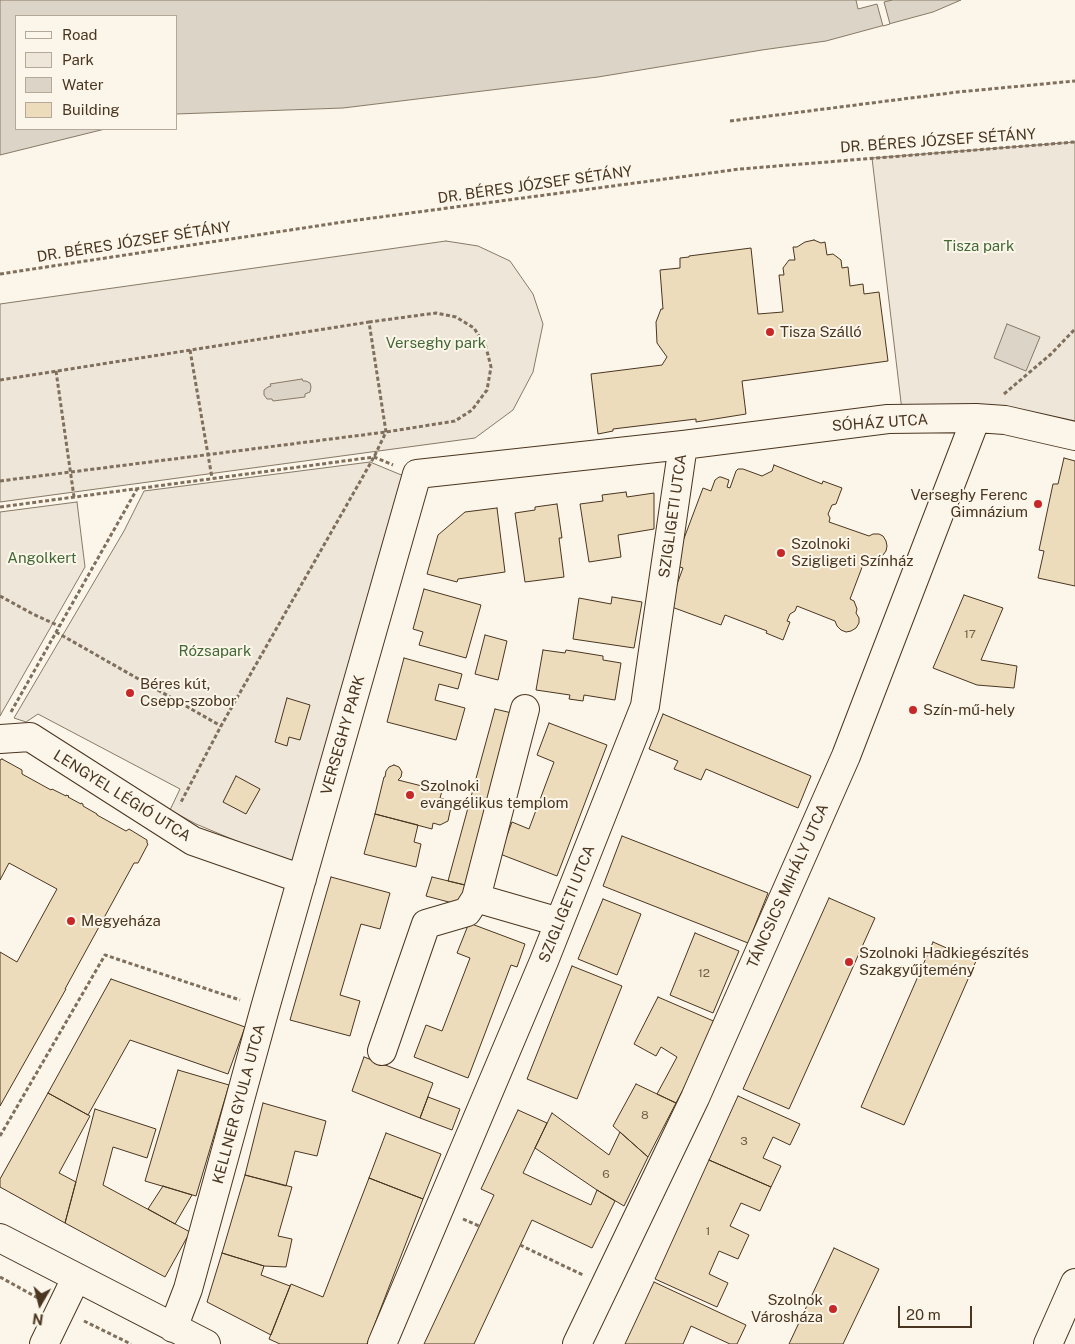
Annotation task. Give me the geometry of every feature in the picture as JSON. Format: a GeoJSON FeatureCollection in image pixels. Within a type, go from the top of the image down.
{"type":"FeatureCollection","features":[{"type":"Feature","properties":{"kind":"street","name":"SÓHÁZ UTCA"},"geometry":{"type":"LineString","coordinates":[[684,445],[888,419],[976,418],[1005,420],[1075,436]]}},
{"type":"Feature","properties":{"kind":"street","name":"TÁNCSICS MIHÁLY UTCA"},"geometry":{"type":"LineString","coordinates":[[577,1344],[695,1098],[846,756],[976,418]]}},
{"type":"Feature","properties":{"kind":"street"},"geometry":{"type":"LineString","coordinates":[[417,474],[684,445]]}},
{"type":"Feature","properties":{"kind":"street","name":"SZIGLIGETI UTCA"},"geometry":{"type":"LineString","coordinates":[[382,1344],[559,922],[645,706],[684,445]]}},
{"type":"Feature","properties":{"kind":"street","name":"VERSEGHY PARK"},"geometry":{"type":"LineString","coordinates":[[302,879],[417,474]]}},
{"type":"Feature","properties":{"kind":"street"},"geometry":{"type":"LineString","coordinates":[[382,1051],[426,924],[467,912],[476,898],[524,709]]}},
{"type":"Feature","properties":{"kind":"street","name":"LENGYEL LÉGIÓ UTCA"},"geometry":{"type":"LineString","coordinates":[[0,739],[30,737],[193,841],[302,879]]}},
{"type":"Feature","properties":{"kind":"street","name":"KELLNER GYULA UTCA"},"geometry":{"type":"LineString","coordinates":[[173,1328],[188,1289],[302,879]]}},
{"type":"Feature","properties":{"kind":"street"},"geometry":{"type":"LineString","coordinates":[[476,898],[559,922]]}},
{"type":"Feature","properties":{"kind":"street"},"geometry":{"type":"LineString","coordinates":[[0,1238],[206,1344]]}},
{"type":"Feature","properties":{"kind":"street"},"geometry":{"type":"LineString","coordinates":[[44,1344],[76,1278]]}},
{"type":"Feature","properties":{"kind":"street"},"geometry":{"type":"LineString","coordinates":[[1048,1344],[1075,1284]]}},
{"type":"Feature","properties":{"kind":"path"},"geometry":{"type":"LineString","coordinates":[[730,121],[958,92],[1075,81]]}},
{"type":"Feature","properties":{"kind":"path","name":"DR. BÉRES JÓZSEF SÉTÁNY"},"geometry":{"type":"LineString","coordinates":[[0,274],[343,222],[740,169],[1075,142]]}},
{"type":"Feature","properties":{"kind":"path"},"geometry":{"type":"LineString","coordinates":[[0,380],[436,313],[456,317],[474,328],[486,347],[491,367],[487,390],[472,410],[455,421],[386,432],[0,481]]}},
{"type":"Feature","properties":{"kind":"path"},"geometry":{"type":"LineString","coordinates":[[168,826],[221,726],[374,457],[386,432],[369,322]]}},
{"type":"Feature","properties":{"kind":"path"},"geometry":{"type":"LineString","coordinates":[[976,418],[1051,354],[1075,329]]}},
{"type":"Feature","properties":{"kind":"path"},"geometry":{"type":"LineString","coordinates":[[190,350],[212,478]]}},
{"type":"Feature","properties":{"kind":"path"},"geometry":{"type":"LineString","coordinates":[[56,371],[74,497]]}},
{"type":"Feature","properties":{"kind":"path"},"geometry":{"type":"LineString","coordinates":[[0,507],[374,457],[417,474]]}},
{"type":"Feature","properties":{"kind":"path"},"geometry":{"type":"LineString","coordinates":[[9,714],[138,488]]}},
{"type":"Feature","properties":{"kind":"path"},"geometry":{"type":"LineString","coordinates":[[0,596],[60,626]]}},
{"type":"Feature","properties":{"kind":"path"},"geometry":{"type":"LineString","coordinates":[[56,632],[221,726]]}},
{"type":"Feature","properties":{"kind":"path"},"geometry":{"type":"LineString","coordinates":[[0,1136],[105,955],[265,1008]]}},
{"type":"Feature","properties":{"kind":"path"},"geometry":{"type":"LineString","coordinates":[[520,1246],[606,1285]]}},
{"type":"Feature","properties":{"kind":"green space","name":"Tisza park"},"geometry":{"type":"Polygon","coordinates":[[[1075,142],[1075,436],[903,419],[872,158],[1075,142]]]}},
{"type":"Feature","properties":{"kind":"green space","name":"Verseghy park"},"geometry":{"type":"Polygon","coordinates":[[[446,241],[478,246],[510,261],[533,294],[543,324],[533,372],[513,410],[475,438],[0,502],[0,304],[446,241]]]}},
{"type":"Feature","properties":{"kind":"green space","name":"Rózsapark"},"geometry":{"type":"Polygon","coordinates":[[[370,462],[411,479],[296,866],[196,824],[170,810],[180,789],[38,714],[26,722],[14,718],[124,531],[144,491],[370,462]]]}},
{"type":"Feature","properties":{"kind":"green space","name":"Angolkert"},"geometry":{"type":"Polygon","coordinates":[[[77,502],[85,567],[0,716],[0,512],[77,502]]]}},
{"type":"Feature","properties":{"kind":"water"},"geometry":{"type":"Polygon","coordinates":[[[0,0],[961,0],[933,12],[826,41],[598,77],[343,108],[178,114],[178,15],[15,15],[15,130],[101,130],[0,155],[0,0]]]}},
{"type":"Feature","properties":{"kind":"water"},"geometry":{"type":"Polygon","coordinates":[[[1007,324],[1040,337],[1026,371],[994,358],[1007,324]]]}},
{"type":"Feature","properties":{"kind":"water"},"geometry":{"type":"Polygon","coordinates":[[[302,379],[310,383],[311,387],[310,392],[305,394],[305,397],[273,401],[272,399],[267,399],[264,395],[264,390],[271,386],[270,384],[302,379]]]}},
{"type":"Feature","properties":{"kind":"pier"},"geometry":{"type":"Polygon","coordinates":[[[856,0],[892,0],[884,2],[890,24],[883,26],[877,4],[858,9],[856,0]]]}},
{"type":"Feature","properties":{"kind":"building","name":"Tisza Szálló"},"geometry":{"type":"Polygon","coordinates":[[[814,240],[821,243],[825,242],[827,255],[833,254],[841,260],[842,268],[848,267],[850,286],[863,284],[864,294],[879,292],[888,361],[742,381],[746,414],[696,422],[696,419],[613,429],[613,431],[598,434],[591,374],[662,365],[667,357],[657,343],[656,322],[661,309],[663,309],[660,270],[680,268],[680,258],[751,248],[758,314],[783,312],[779,275],[784,275],[783,268],[789,260],[795,260],[793,247],[814,240]]]}},
{"type":"Feature","properties":{"kind":"building"},"geometry":{"type":"Polygon","coordinates":[[[1064,458],[1075,461],[1075,586],[1038,578],[1044,551],[1039,550],[1053,484],[1058,484],[1064,458]]]}},
{"type":"Feature","properties":{"kind":"building","name":"Szolnoki Szigligeti Színház"},"geometry":{"type":"Polygon","coordinates":[[[774,465],[822,484],[823,481],[842,488],[836,504],[832,505],[828,514],[829,522],[869,536],[879,534],[886,541],[886,551],[883,555],[868,564],[864,562],[850,599],[854,601],[859,618],[856,628],[851,631],[841,630],[835,621],[797,606],[787,621],[790,622],[783,640],[766,633],[767,631],[725,615],[721,625],[669,606],[683,568],[674,565],[703,488],[711,491],[715,480],[721,477],[729,480],[727,487],[730,488],[738,469],[762,476],[772,471],[774,465]]]}},
{"type":"Feature","properties":{"kind":"building"},"geometry":{"type":"Polygon","coordinates":[[[626,492],[627,497],[654,493],[654,529],[618,535],[621,557],[589,562],[580,504],[603,501],[602,495],[626,492]]]}},
{"type":"Feature","properties":{"kind":"building"},"geometry":{"type":"Polygon","coordinates":[[[557,504],[562,538],[559,538],[564,577],[525,582],[515,513],[535,510],[535,507],[557,504]]]}},
{"type":"Feature","properties":{"kind":"building"},"geometry":{"type":"Polygon","coordinates":[[[497,508],[505,572],[458,579],[457,582],[427,574],[438,535],[465,512],[497,508]]]}},
{"type":"Feature","properties":{"kind":"building"},"geometry":{"type":"Polygon","coordinates":[[[424,589],[481,605],[466,658],[419,645],[423,632],[413,629],[424,589]]]}},
{"type":"Feature","properties":{"kind":"building"},"geometry":{"type":"Polygon","coordinates":[[[964,595],[1003,608],[981,660],[1017,666],[1014,688],[977,685],[933,668],[964,595]]]}},
{"type":"Feature","properties":{"kind":"building"},"geometry":{"type":"Polygon","coordinates":[[[612,597],[642,602],[634,648],[573,639],[579,598],[611,604],[612,597]]]}},
{"type":"Feature","properties":{"kind":"building"},"geometry":{"type":"Polygon","coordinates":[[[485,635],[507,641],[498,680],[475,674],[485,635]]]}},
{"type":"Feature","properties":{"kind":"building"},"geometry":{"type":"Polygon","coordinates":[[[543,650],[565,653],[566,650],[603,656],[603,660],[621,663],[615,700],[584,695],[583,701],[569,699],[570,695],[536,690],[543,650]]]}},
{"type":"Feature","properties":{"kind":"building"},"geometry":{"type":"Polygon","coordinates":[[[404,658],[462,674],[458,689],[439,684],[435,700],[465,708],[456,740],[387,722],[404,658]]]}},
{"type":"Feature","properties":{"kind":"building"},"geometry":{"type":"Polygon","coordinates":[[[287,698],[310,705],[300,740],[289,737],[287,746],[275,742],[287,698]]]}},
{"type":"Feature","properties":{"kind":"building"},"geometry":{"type":"Polygon","coordinates":[[[495,709],[516,714],[469,886],[448,881],[495,709]]]}},
{"type":"Feature","properties":{"kind":"building"},"geometry":{"type":"Polygon","coordinates":[[[663,714],[811,776],[798,808],[706,769],[701,780],[674,769],[678,761],[649,749],[663,714]]]}},
{"type":"Feature","properties":{"kind":"building"},"geometry":{"type":"Polygon","coordinates":[[[549,723],[607,745],[557,876],[500,854],[512,822],[529,829],[554,762],[537,755],[549,723]]]}},
{"type":"Feature","properties":{"kind":"building","name":"Megyeháza"},"geometry":{"type":"Polygon","coordinates":[[[2,759],[22,770],[22,774],[51,790],[69,796],[97,815],[126,831],[129,829],[147,840],[148,844],[138,863],[134,863],[0,1106],[0,952],[17,962],[57,889],[9,863],[0,880],[0,760],[2,759]]]}},
{"type":"Feature","properties":{"kind":"building","name":"Szolnoki evangélikus templom"},"geometry":{"type":"Polygon","coordinates":[[[394,765],[399,767],[402,772],[398,780],[442,791],[440,798],[447,800],[451,807],[448,821],[440,825],[433,823],[432,829],[375,814],[386,771],[394,765]]]}},
{"type":"Feature","properties":{"kind":"building"},"geometry":{"type":"Polygon","coordinates":[[[236,776],[260,789],[246,814],[223,802],[236,776]]]}},
{"type":"Feature","properties":{"kind":"building"},"geometry":{"type":"Polygon","coordinates":[[[375,814],[418,825],[414,842],[421,844],[416,867],[364,854],[375,814]]]}},
{"type":"Feature","properties":{"kind":"building"},"geometry":{"type":"Polygon","coordinates":[[[622,836],[768,893],[748,943],[603,886],[622,836]]]}},
{"type":"Feature","properties":{"kind":"building"},"geometry":{"type":"Polygon","coordinates":[[[331,877],[390,893],[380,929],[361,924],[340,995],[360,1001],[350,1036],[290,1020],[331,877]]]}},
{"type":"Feature","properties":{"kind":"building"},"geometry":{"type":"Polygon","coordinates":[[[432,877],[465,885],[460,905],[426,896],[432,877]]]}},
{"type":"Feature","properties":{"kind":"building"},"geometry":{"type":"Polygon","coordinates":[[[829,898],[875,918],[789,1109],[743,1089],[829,898]]]}},
{"type":"Feature","properties":{"kind":"building"},"geometry":{"type":"Polygon","coordinates":[[[603,899],[641,914],[617,975],[578,959],[603,899]]]}},
{"type":"Feature","properties":{"kind":"building"},"geometry":{"type":"Polygon","coordinates":[[[469,923],[525,944],[517,967],[511,965],[468,1078],[414,1057],[426,1025],[442,1031],[470,958],[457,953],[469,923]]]}},
{"type":"Feature","properties":{"kind":"building"},"geometry":{"type":"Polygon","coordinates":[[[695,933],[739,951],[713,1013],[670,995],[695,933]]]}},
{"type":"Feature","properties":{"kind":"building"},"geometry":{"type":"Polygon","coordinates":[[[933,942],[976,961],[904,1125],[861,1107],[933,942]]]}},
{"type":"Feature","properties":{"kind":"building"},"geometry":{"type":"Polygon","coordinates":[[[572,966],[622,986],[577,1099],[527,1079],[572,966]]]}},
{"type":"Feature","properties":{"kind":"building"},"geometry":{"type":"Polygon","coordinates":[[[111,979],[245,1027],[228,1074],[130,1040],[88,1115],[48,1093],[111,979]]]}},
{"type":"Feature","properties":{"kind":"building"},"geometry":{"type":"Polygon","coordinates":[[[658,997],[718,1023],[676,1103],[657,1094],[677,1057],[661,1047],[656,1056],[634,1044],[658,997]]]}},
{"type":"Feature","properties":{"kind":"building"},"geometry":{"type":"Polygon","coordinates":[[[364,1057],[433,1083],[420,1118],[352,1091],[364,1057]]]}},
{"type":"Feature","properties":{"kind":"building"},"geometry":{"type":"Polygon","coordinates":[[[178,1070],[229,1085],[196,1196],[145,1181],[178,1070]]]}},
{"type":"Feature","properties":{"kind":"building"},"geometry":{"type":"Polygon","coordinates":[[[636,1084],[676,1103],[648,1157],[613,1126],[636,1084]]]}},
{"type":"Feature","properties":{"kind":"building"},"geometry":{"type":"Polygon","coordinates":[[[48,1093],[90,1116],[59,1173],[76,1182],[65,1223],[0,1187],[0,1179],[48,1093]]]}},
{"type":"Feature","properties":{"kind":"building"},"geometry":{"type":"Polygon","coordinates":[[[738,1096],[800,1124],[790,1145],[773,1137],[763,1158],[781,1166],[771,1187],[709,1160],[738,1096]]]}},
{"type":"Feature","properties":{"kind":"building"},"geometry":{"type":"Polygon","coordinates":[[[428,1097],[460,1109],[452,1130],[420,1118],[428,1097]]]}},
{"type":"Feature","properties":{"kind":"building"},"geometry":{"type":"Polygon","coordinates":[[[263,1103],[326,1121],[317,1156],[295,1151],[286,1186],[245,1175],[263,1103]]]}},
{"type":"Feature","properties":{"kind":"building"},"geometry":{"type":"Polygon","coordinates":[[[95,1109],[156,1129],[147,1158],[113,1147],[103,1185],[190,1232],[165,1277],[65,1223],[95,1109]]]}},
{"type":"Feature","properties":{"kind":"building"},"geometry":{"type":"Polygon","coordinates":[[[518,1110],[547,1123],[523,1173],[591,1205],[597,1190],[615,1201],[592,1248],[532,1220],[474,1344],[424,1344],[494,1195],[481,1189],[518,1110]]]}},
{"type":"Feature","properties":{"kind":"building"},"geometry":{"type":"Polygon","coordinates":[[[552,1113],[609,1155],[620,1132],[648,1157],[624,1206],[535,1148],[552,1113]]]}},
{"type":"Feature","properties":{"kind":"building"},"geometry":{"type":"Polygon","coordinates":[[[386,1133],[441,1154],[423,1199],[369,1178],[386,1133]]]}},
{"type":"Feature","properties":{"kind":"building"},"geometry":{"type":"Polygon","coordinates":[[[709,1160],[771,1187],[760,1211],[741,1203],[730,1226],[749,1235],[738,1259],[719,1251],[709,1274],[728,1283],[717,1307],[655,1279],[709,1160]]]}},
{"type":"Feature","properties":{"kind":"building"},"geometry":{"type":"Polygon","coordinates":[[[245,1175],[292,1187],[278,1236],[292,1239],[286,1267],[264,1266],[222,1253],[245,1175]]]}},
{"type":"Feature","properties":{"kind":"building"},"geometry":{"type":"Polygon","coordinates":[[[369,1178],[423,1199],[367,1344],[280,1344],[269,1339],[291,1284],[323,1297],[369,1178]]]}},
{"type":"Feature","properties":{"kind":"building"},"geometry":{"type":"Polygon","coordinates":[[[163,1186],[192,1195],[175,1224],[148,1209],[163,1186]]]}},
{"type":"Feature","properties":{"kind":"building","name":"Szolnok Városháza"},"geometry":{"type":"Polygon","coordinates":[[[834,1248],[879,1269],[843,1344],[789,1344],[834,1248]]]}},
{"type":"Feature","properties":{"kind":"building"},"geometry":{"type":"Polygon","coordinates":[[[222,1253],[264,1266],[261,1275],[290,1286],[271,1335],[207,1302],[222,1253]]]}},
{"type":"Feature","properties":{"kind":"building","name":"Szolnok Városháza"},"geometry":{"type":"Polygon","coordinates":[[[654,1282],[746,1325],[737,1344],[730,1344],[691,1326],[683,1344],[625,1344],[654,1282]]]}},
{"type":"Feature","properties":{"kind":"place","name":"Tisza Szálló"},"geometry":{"type":"Point","coordinates":[770,332]}},
{"type":"Feature","properties":{"kind":"place","name":"Verseghy Ferenc Gimnázium"},"geometry":{"type":"Point","coordinates":[1038,504]}},
{"type":"Feature","properties":{"kind":"place","name":"Szolnoki Szigligeti Színház"},"geometry":{"type":"Point","coordinates":[781,553]}},
{"type":"Feature","properties":{"kind":"place","name":"Béres kút, Csepp-szobor"},"geometry":{"type":"Point","coordinates":[130,693]}},
{"type":"Feature","properties":{"kind":"place","name":"Szín-mű-hely"},"geometry":{"type":"Point","coordinates":[913,710]}},
{"type":"Feature","properties":{"kind":"place","name":"Szolnoki evangélikus templom"},"geometry":{"type":"Point","coordinates":[410,795]}},
{"type":"Feature","properties":{"kind":"place","name":"Megyeháza"},"geometry":{"type":"Point","coordinates":[71,921]}},
{"type":"Feature","properties":{"kind":"place","name":"Szolnoki Hadkiegészítés Szakgyűjtemény"},"geometry":{"type":"Point","coordinates":[849,962]}},
{"type":"Feature","properties":{"kind":"place","name":"Szolnok Városháza"},"geometry":{"type":"Point","coordinates":[833,1309]}}]}
